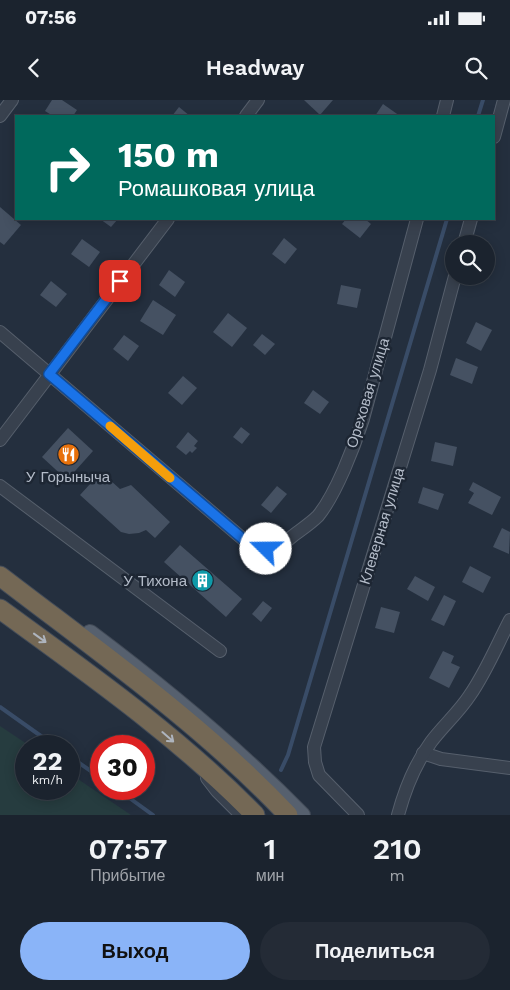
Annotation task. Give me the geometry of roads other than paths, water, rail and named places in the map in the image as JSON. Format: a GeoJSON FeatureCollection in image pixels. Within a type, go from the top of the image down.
{"type":"FeatureCollection","features":[{"type":"Feature","properties":{"kind":"highway"},"geometry":{"type":"LineString","coordinates":[[0,576],[166,703],[235,763],[288,815]]}},
{"type":"Feature","properties":{"kind":"highway"},"geometry":{"type":"LineString","coordinates":[[0,609],[109,688],[189,754],[255,815]]}},
{"type":"Feature","properties":{"kind":"main road"},"geometry":{"type":"LineString","coordinates":[[0,570],[71,618],[171,694],[241,755],[302,815]]}},
{"type":"Feature","properties":{"kind":"street"},"geometry":{"type":"LineString","coordinates":[[0,116],[12,100]]}},
{"type":"Feature","properties":{"kind":"street"},"geometry":{"type":"LineString","coordinates":[[247,115],[258,100]]}},
{"type":"Feature","properties":{"kind":"street"},"geometry":{"type":"LineString","coordinates":[[443,115],[447,100]]}},
{"type":"Feature","properties":{"kind":"street"},"geometry":{"type":"LineString","coordinates":[[495,132],[504,100]]}},
{"type":"Feature","properties":{"kind":"street"},"geometry":{"type":"LineString","coordinates":[[0,440],[167,220]]}},
{"type":"Feature","properties":{"kind":"street","name":"Ореховая улица"},"geometry":{"type":"LineString","coordinates":[[0,332],[243,539],[254,546],[266,549],[275,548],[287,541],[321,512],[334,489],[356,440],[366,410],[417,220]]}},
{"type":"Feature","properties":{"kind":"street"},"geometry":{"type":"LineString","coordinates":[[467,235],[471,220]]}},
{"type":"Feature","properties":{"kind":"street","name":"Клеверная улица"},"geometry":{"type":"LineString","coordinates":[[358,815],[319,775],[315,762],[314,747],[430,370],[453,285]]}},
{"type":"Feature","properties":{"kind":"street"},"geometry":{"type":"LineString","coordinates":[[0,486],[220,652]]}},
{"type":"Feature","properties":{"kind":"street"},"geometry":{"type":"LineString","coordinates":[[398,815],[409,780],[423,753],[472,692],[510,620]]}},
{"type":"Feature","properties":{"kind":"street"},"geometry":{"type":"LineString","coordinates":[[423,753],[441,759],[510,768]]}},
{"type":"Feature","properties":{"kind":"street"},"geometry":{"type":"LineString","coordinates":[[189,754],[217,791],[241,815]]}},
{"type":"Feature","properties":{"kind":"waterway"},"geometry":{"type":"LineString","coordinates":[[478,115],[483,100]]}},
{"type":"Feature","properties":{"kind":"waterway"},"geometry":{"type":"LineString","coordinates":[[281,770],[288,755],[447,220]]}},
{"type":"Feature","properties":{"kind":"waterway"},"geometry":{"type":"LineString","coordinates":[[0,707],[39,735]]}},
{"type":"Feature","properties":{"kind":"waterway"},"geometry":{"type":"LineString","coordinates":[[80,764],[90,770]]}},
{"type":"Feature","properties":{"kind":"waterway"},"geometry":{"type":"LineString","coordinates":[[132,800],[153,815]]}},
{"type":"Feature","properties":{"kind":"place","name":"У Горыныча"},"geometry":{"type":"Point","coordinates":[68,454]}},
{"type":"Feature","properties":{"kind":"place","name":"У Тихона"},"geometry":{"type":"Point","coordinates":[203,581]}}]}
